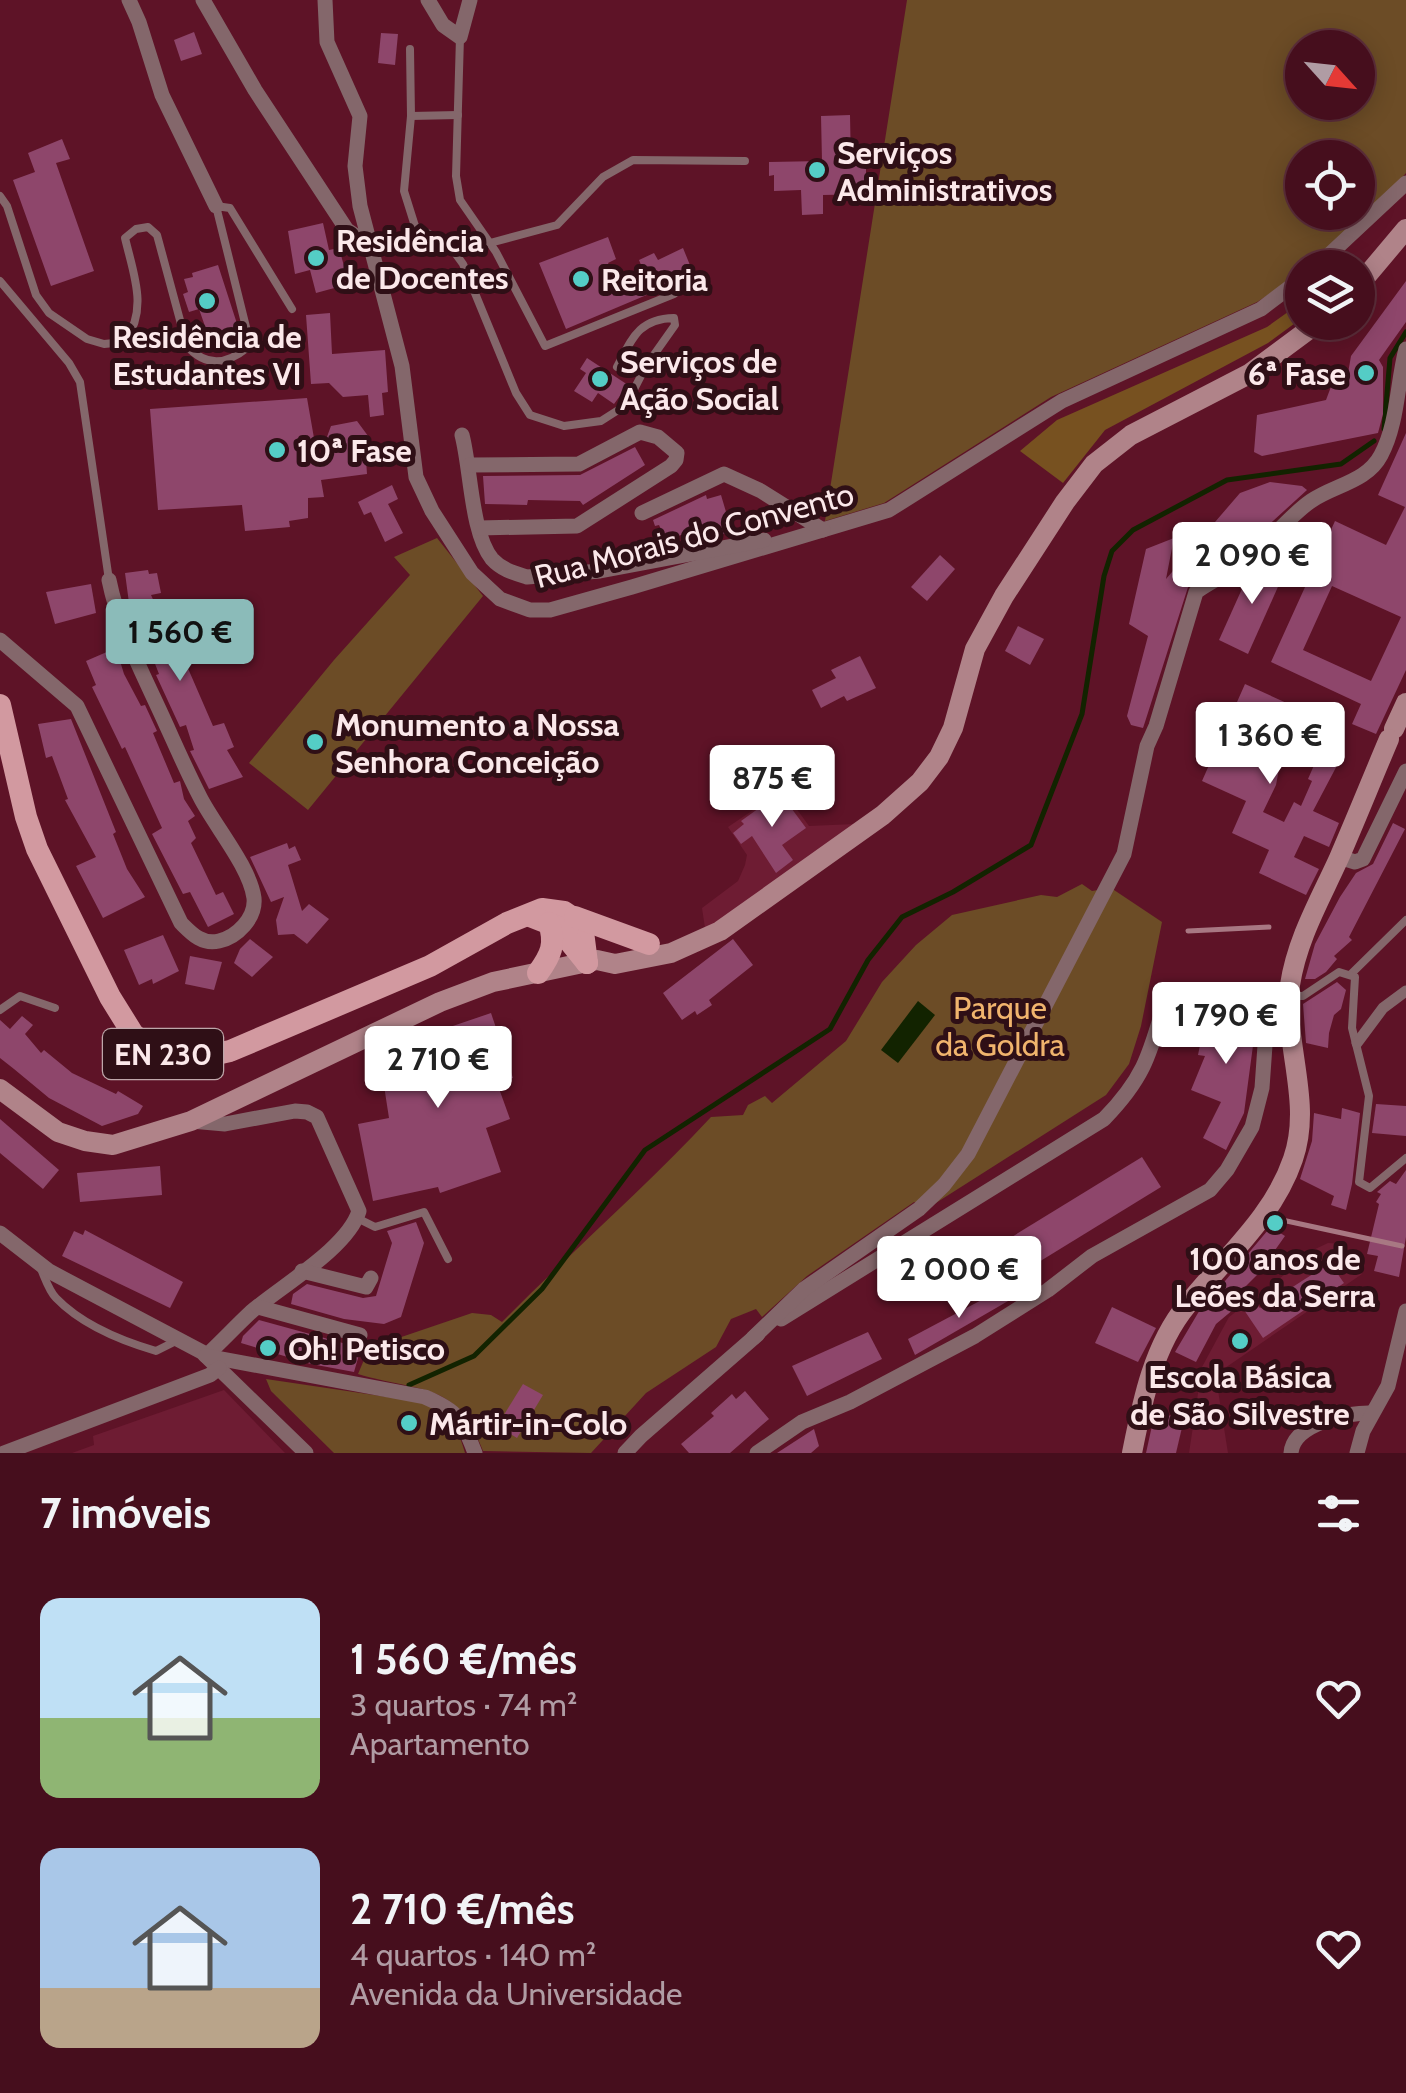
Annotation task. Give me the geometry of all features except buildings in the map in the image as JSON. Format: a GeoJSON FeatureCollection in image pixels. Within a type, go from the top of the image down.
{"type":"FeatureCollection","features":[{"type":"Feature","properties":{"kind":"main road"},"geometry":{"type":"LineString","coordinates":[[1375,271],[1396,252],[1390,246],[1406,229]]}},
{"type":"Feature","properties":{"kind":"main road"},"geometry":{"type":"LineString","coordinates":[[0,1089],[58,1132],[84,1142],[113,1145],[192,1121],[440,1002],[492,982],[680,950],[745,916],[883,815],[920,782],[954,728],[975,649],[989,622],[1065,502],[1094,464],[1131,435],[1249,374],[1295,340]]}},
{"type":"Feature","properties":{"kind":"main road"},"geometry":{"type":"LineString","coordinates":[[1132,1453],[1148,1381],[1168,1333],[1185,1307],[1244,1242],[1293,1159],[1301,1115],[1290,1003],[1301,937],[1406,703]]}},
{"type":"Feature","properties":{"kind":"main road","name":"EN 230"},"geometry":{"type":"LineString","coordinates":[[0,705],[26,816],[52,880],[110,997],[133,1034],[151,1049],[168,1056],[189,1060],[230,1051],[430,966],[525,914]]}},
{"type":"Feature","properties":{"kind":"main road"},"geometry":{"type":"LineString","coordinates":[[525,914],[552,909],[649,944]]}},
{"type":"Feature","properties":{"kind":"main road"},"geometry":{"type":"LineString","coordinates":[[525,914],[565,934],[592,962]]}},
{"type":"Feature","properties":{"kind":"main road"},"geometry":{"type":"LineString","coordinates":[[575,918],[585,932],[592,962]]}},
{"type":"Feature","properties":{"kind":"main road"},"geometry":{"type":"LineString","coordinates":[[538,973],[552,952],[554,940],[549,923]]}},
{"type":"Feature","properties":{"kind":"main road"},"geometry":{"type":"LineString","coordinates":[[592,962],[602,953],[691,936],[699,940]]}},
{"type":"Feature","properties":{"kind":"street"},"geometry":{"type":"LineString","coordinates":[[129,0],[140,22],[162,95],[216,206]]}},
{"type":"Feature","properties":{"kind":"street"},"geometry":{"type":"LineString","coordinates":[[203,0],[255,90],[347,230],[368,244]]}},
{"type":"Feature","properties":{"kind":"street","name":"Rua Morais do Convento"},"geometry":{"type":"LineString","coordinates":[[325,0],[327,42],[360,116],[355,166],[368,244],[402,366],[416,477],[432,512],[472,573],[500,599],[530,610],[550,610],[890,510],[1062,401],[1261,309],[1285,291]]}},
{"type":"Feature","properties":{"kind":"street"},"geometry":{"type":"LineString","coordinates":[[428,0],[444,26],[460,37],[470,0]]}},
{"type":"Feature","properties":{"kind":"street"},"geometry":{"type":"LineString","coordinates":[[1334,250],[1406,184]]}},
{"type":"Feature","properties":{"kind":"street"},"geometry":{"type":"LineString","coordinates":[[625,1453],[804,1288],[920,1209],[968,1154],[1124,854],[1147,746],[1196,592],[1247,560],[1311,501],[1368,472],[1380,458],[1389,436],[1406,349]]}},
{"type":"Feature","properties":{"kind":"street"},"geometry":{"type":"LineString","coordinates":[[470,465],[579,464],[640,432],[658,438],[677,452],[671,466],[577,526],[479,528]]}},
{"type":"Feature","properties":{"kind":"street"},"geometry":{"type":"LineString","coordinates":[[462,435],[479,528],[490,556],[502,568],[528,577],[600,571],[815,532]]}},
{"type":"Feature","properties":{"kind":"street"},"geometry":{"type":"LineString","coordinates":[[642,513],[724,474],[761,491],[815,532]]}},
{"type":"Feature","properties":{"kind":"street"},"geometry":{"type":"LineString","coordinates":[[0,640],[77,706],[181,923],[196,938],[212,943],[232,938],[247,923],[255,901],[250,882],[200,798],[130,647],[114,608],[109,580]]}},
{"type":"Feature","properties":{"kind":"street"},"geometry":{"type":"LineString","coordinates":[[1339,857],[1355,862],[1362,859],[1406,772]]}},
{"type":"Feature","properties":{"kind":"street"},"geometry":{"type":"LineString","coordinates":[[1357,1044],[1383,1008],[1406,991]]}},
{"type":"Feature","properties":{"kind":"street"},"geometry":{"type":"LineString","coordinates":[[757,1453],[802,1422],[850,1402],[975,1336],[1048,1290],[1092,1256],[1210,1190],[1252,1127],[1262,1088],[1266,1031],[1275,1014],[1290,1003]]}},
{"type":"Feature","properties":{"kind":"street"},"geometry":{"type":"LineString","coordinates":[[753,1338],[1104,1119],[1130,1093],[1149,1060],[1164,1005]]}},
{"type":"Feature","properties":{"kind":"street"},"geometry":{"type":"LineString","coordinates":[[192,1121],[225,1124],[295,1111],[317,1118],[359,1212],[355,1225],[340,1240],[258,1307],[206,1356]]}},
{"type":"Feature","properties":{"kind":"street"},"geometry":{"type":"LineString","coordinates":[[0,1233],[40,1265],[206,1356],[306,1453]]}},
{"type":"Feature","properties":{"kind":"street"},"geometry":{"type":"LineString","coordinates":[[302,1271],[366,1287],[371,1278]]}},
{"type":"Feature","properties":{"kind":"street"},"geometry":{"type":"LineString","coordinates":[[258,1307],[360,1334]]}},
{"type":"Feature","properties":{"kind":"street"},"geometry":{"type":"LineString","coordinates":[[1357,1453],[1362,1431],[1392,1374],[1406,1311]]}},
{"type":"Feature","properties":{"kind":"street"},"geometry":{"type":"LineString","coordinates":[[206,1356],[425,1397],[454,1409],[475,1453]]}},
{"type":"Feature","properties":{"kind":"street"},"geometry":{"type":"LineString","coordinates":[[4,1453],[210,1375],[219,1368]]}},
{"type":"Feature","properties":{"kind":"street"},"geometry":{"type":"LineString","coordinates":[[1292,1453],[1292,1442],[1301,1432],[1356,1412],[1372,1413]]}},
{"type":"Feature","properties":{"kind":"lane"},"geometry":{"type":"LineString","coordinates":[[460,37],[456,176],[460,200],[490,243],[545,346],[674,294]]}},
{"type":"Feature","properties":{"kind":"lane"},"geometry":{"type":"LineString","coordinates":[[410,50],[404,191],[415,226],[450,246],[463,264],[516,393],[530,415],[564,426],[601,421],[626,405],[646,366],[675,326],[674,318],[648,322],[633,337],[617,367]]}},
{"type":"Feature","properties":{"kind":"lane"},"geometry":{"type":"LineString","coordinates":[[410,116],[458,115]]}},
{"type":"Feature","properties":{"kind":"lane"},"geometry":{"type":"LineString","coordinates":[[490,243],[557,225],[604,177],[633,160],[746,161]]}},
{"type":"Feature","properties":{"kind":"lane"},"geometry":{"type":"LineString","coordinates":[[0,196],[8,206],[36,295],[49,314],[88,339],[104,344],[125,342],[136,326],[140,302],[125,238],[136,229],[148,227],[157,235],[187,346],[198,358],[214,362],[232,361],[248,348],[216,206],[230,208],[292,309]]}},
{"type":"Feature","properties":{"kind":"lane"},"geometry":{"type":"LineString","coordinates":[[0,281],[69,363],[80,382],[109,580]]}},
{"type":"Feature","properties":{"kind":"lane"},"geometry":{"type":"LineString","coordinates":[[1351,974],[1406,920]]}},
{"type":"Feature","properties":{"kind":"lane"},"geometry":{"type":"LineString","coordinates":[[1290,1003],[1339,972],[1354,977],[1352,1028],[1369,1096],[1359,1182],[1370,1188],[1406,1158]]}},
{"type":"Feature","properties":{"kind":"lane"},"geometry":{"type":"LineString","coordinates":[[0,1010],[20,996],[55,1008]]}},
{"type":"Feature","properties":{"kind":"lane"},"geometry":{"type":"LineString","coordinates":[[357,1218],[376,1227],[424,1212],[448,1259]]}},
{"type":"Feature","properties":{"kind":"lane"},"geometry":{"type":"LineString","coordinates":[[40,1265],[54,1296],[88,1321],[128,1342],[156,1350],[179,1340]]}},
{"type":"Feature","properties":{"kind":"shaded area"},"geometry":{"type":"Polygon","coordinates":[[[1285,314],[1285,330],[1268,343],[1105,430],[1063,483],[1020,451],[1057,420],[1267,327],[1285,314]]]}},
{"type":"Feature","properties":{"kind":"shaded area"},"geometry":{"type":"Polygon","coordinates":[[[783,790],[809,826],[855,824],[738,913],[705,928],[702,908],[738,881],[745,865],[747,855],[728,827],[783,790]]]}},
{"type":"Feature","properties":{"kind":"shaded area"},"geometry":{"type":"Polygon","coordinates":[[[918,1001],[935,1015],[898,1063],[881,1050],[918,1001]]]}},
{"type":"Feature","properties":{"kind":"shaded area","name":"Escola Básica de São Silvestre"},"geometry":{"type":"Polygon","coordinates":[[[1328,1243],[1342,1244],[1362,1274],[1225,1368],[1214,1365],[1228,1453],[1189,1453],[1202,1367],[1229,1317],[1284,1275],[1290,1261],[1328,1243]]]}},
{"type":"Feature","properties":{"kind":"shaded area"},"geometry":{"type":"Polygon","coordinates":[[[224,1390],[285,1453],[72,1453],[94,1445],[93,1436],[224,1390]]]}},
{"type":"Feature","properties":{"kind":"green space"},"geometry":{"type":"Polygon","coordinates":[[[907,0],[1406,0],[1406,173],[1379,204],[1375,208],[1375,140],[1285,140],[1285,230],[1350,230],[1328,250],[1285,250],[1285,284],[1257,302],[1051,397],[884,503],[825,521],[907,0]]]}},
{"type":"Feature","properties":{"kind":"green space"},"geometry":{"type":"Polygon","coordinates":[[[437,538],[483,596],[308,810],[249,763],[410,575],[394,557],[437,538]]]}},
{"type":"Feature","properties":{"kind":"green space","name":"Parque da Goldra"},"geometry":{"type":"Polygon","coordinates":[[[1082,884],[1092,891],[1111,888],[1162,922],[1141,1026],[1129,1064],[1106,1095],[928,1208],[914,1202],[807,1276],[762,1317],[756,1309],[731,1319],[716,1347],[646,1393],[591,1453],[483,1451],[473,1428],[448,1400],[418,1388],[358,1374],[369,1348],[472,1313],[491,1315],[502,1322],[711,1117],[743,1115],[748,1105],[765,1096],[772,1103],[846,1041],[882,982],[916,945],[952,915],[1041,895],[1057,897],[1082,884]]]}},
{"type":"Feature","properties":{"kind":"green space"},"geometry":{"type":"Polygon","coordinates":[[[266,1379],[428,1403],[452,1424],[465,1453],[334,1453],[271,1391],[266,1379]]]}},
{"type":"Feature","properties":{"kind":"waterway"},"geometry":{"type":"LineString","coordinates":[[1384,429],[1390,358],[1406,332]]}},
{"type":"Feature","properties":{"kind":"waterway"},"geometry":{"type":"LineString","coordinates":[[409,1385],[474,1356],[542,1289],[645,1150],[830,1029],[868,960],[902,917],[953,892],[1031,845],[1082,714],[1104,576],[1112,551],[1133,530],[1227,480],[1341,464],[1374,441]]}},
{"type":"Feature","properties":{"kind":"railway"},"geometry":{"type":"LineString","coordinates":[[1188,931],[1269,927]]}},
{"type":"Feature","properties":{"kind":"railway"},"geometry":{"type":"LineString","coordinates":[[1282,1220],[1402,1246]]}},
{"type":"Feature","properties":{"kind":"place","name":"Serviços Administrativos"},"geometry":{"type":"Point","coordinates":[817,170]}},
{"type":"Feature","properties":{"kind":"place","name":"Residência de Docentes"},"geometry":{"type":"Point","coordinates":[316,258]}},
{"type":"Feature","properties":{"kind":"place","name":"Reitoria"},"geometry":{"type":"Point","coordinates":[581,279]}},
{"type":"Feature","properties":{"kind":"place","name":"Residência de Estudantes VI"},"geometry":{"type":"Point","coordinates":[207,301]}},
{"type":"Feature","properties":{"kind":"place","name":"6ª Fase"},"geometry":{"type":"Point","coordinates":[1366,373]}},
{"type":"Feature","properties":{"kind":"place","name":"Serviços de Ação Social"},"geometry":{"type":"Point","coordinates":[600,379]}},
{"type":"Feature","properties":{"kind":"place","name":"10ª Fase"},"geometry":{"type":"Point","coordinates":[277,450]}},
{"type":"Feature","properties":{"kind":"place","name":"Monumento a Nossa Senhora Conceição"},"geometry":{"type":"Point","coordinates":[315,742]}},
{"type":"Feature","properties":{"kind":"place","name":"100 anos de Leões da Serra"},"geometry":{"type":"Point","coordinates":[1275,1223]}},
{"type":"Feature","properties":{"kind":"place","name":"Escola Básica de São Silvestre"},"geometry":{"type":"Point","coordinates":[1240,1341]}},
{"type":"Feature","properties":{"kind":"place","name":"Oh! Petisco"},"geometry":{"type":"Point","coordinates":[268,1348]}},
{"type":"Feature","properties":{"kind":"place","name":"Mártir-in-Colo"},"geometry":{"type":"Point","coordinates":[409,1423]}}]}
